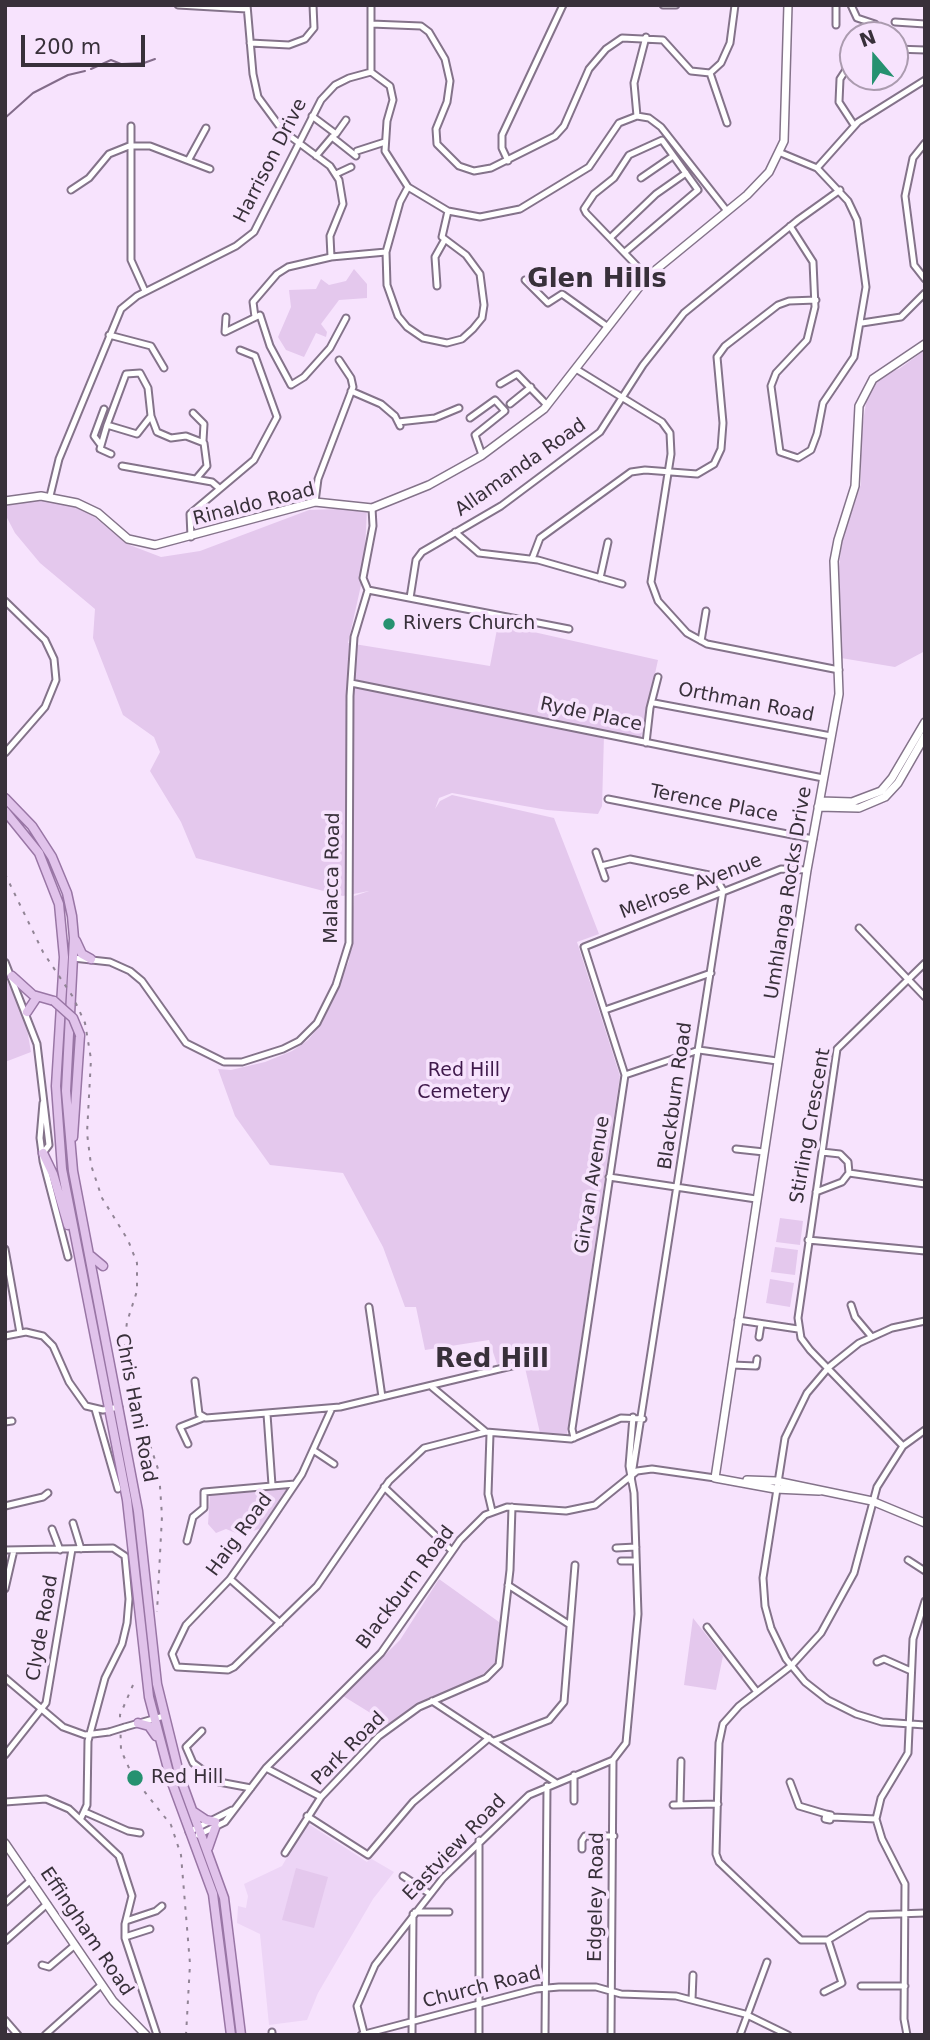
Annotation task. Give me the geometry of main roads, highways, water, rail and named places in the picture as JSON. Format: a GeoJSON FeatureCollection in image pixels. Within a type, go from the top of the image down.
{"type":"FeatureCollection","features":[{"type":"Feature","properties":{"kind":"main road","name":"Chris Hani Road"},"geometry":{"type":"LineString","coordinates":[[5,798],[32,826],[52,856],[67,893],[74,938],[69,958],[56,1108],[61,1158],[76,1240],[138,1511],[150,1639],[164,1716],[192,1810],[217,1873],[228,1918],[241,2035]]}},
{"type":"Feature","properties":{"kind":"main road","name":"Chris Hani Road"},"geometry":{"type":"LineString","coordinates":[[5,811],[30,840],[51,879],[61,912],[69,958],[66,1091],[72,1161],[114,1405],[127,1500],[141,1641],[160,1742],[216,1911],[231,2035]]}},
{"type":"Feature","properties":{"kind":"main road"},"geometry":{"type":"LineString","coordinates":[[74,938],[82,954],[91,959]]}},
{"type":"Feature","properties":{"kind":"main road"},"geometry":{"type":"LineString","coordinates":[[12,976],[23,989],[37,997],[54,1001],[73,1018],[79,1035],[72,1161]]}},
{"type":"Feature","properties":{"kind":"main road"},"geometry":{"type":"LineString","coordinates":[[27,1012],[37,997]]}},
{"type":"Feature","properties":{"kind":"main road"},"geometry":{"type":"LineString","coordinates":[[43,1153],[76,1240]]}},
{"type":"Feature","properties":{"kind":"main road"},"geometry":{"type":"LineString","coordinates":[[89,1254],[103,1266]]}},
{"type":"Feature","properties":{"kind":"main road"},"geometry":{"type":"LineString","coordinates":[[152,1708],[138,1723],[149,1726],[160,1742]]}},
{"type":"Feature","properties":{"kind":"main road"},"geometry":{"type":"LineString","coordinates":[[192,1810],[215,1825],[208,1851]]}},
{"type":"Feature","properties":{"kind":"waterway"},"geometry":{"type":"LineString","coordinates":[[91,69],[111,60],[121,64],[144,63],[155,59]]}},
{"type":"Feature","properties":{"kind":"waterway"},"geometry":{"type":"LineString","coordinates":[[5,118],[33,93],[68,75],[85,71]]}},
{"type":"Feature","properties":{"kind":"railway"},"geometry":{"type":"LineString","coordinates":[[5,874],[43,952],[73,997],[85,1023],[91,1059],[87,1133],[91,1165],[102,1198],[128,1240],[137,1263],[137,1291],[127,1322],[124,1347],[133,1394],[159,1472],[162,1516],[157,1612]]}},
{"type":"Feature","properties":{"kind":"railway"},"geometry":{"type":"LineString","coordinates":[[133,1685],[120,1715],[121,1750],[133,1777],[171,1825],[181,1855],[190,1964],[186,2035]]}},
{"type":"Feature","properties":{"kind":"place","name":"Rivers Church"},"geometry":{"type":"Point","coordinates":[389,624]}},
{"type":"Feature","properties":{"kind":"place","name":"Red Hill"},"geometry":{"type":"Point","coordinates":[135,1778]}},
{"type":"Feature","properties":{"kind":"district","name":"Glen Hills"},"geometry":{"type":"Point","coordinates":[597,280]}},
{"type":"Feature","properties":{"kind":"district","name":"Red Hill"},"geometry":{"type":"Point","coordinates":[492,1360]}},
{"type":"Feature","properties":{"kind":"park label","name":"Red Hill Cemetery"},"geometry":{"type":"Point","coordinates":[464,1082]}}]}
